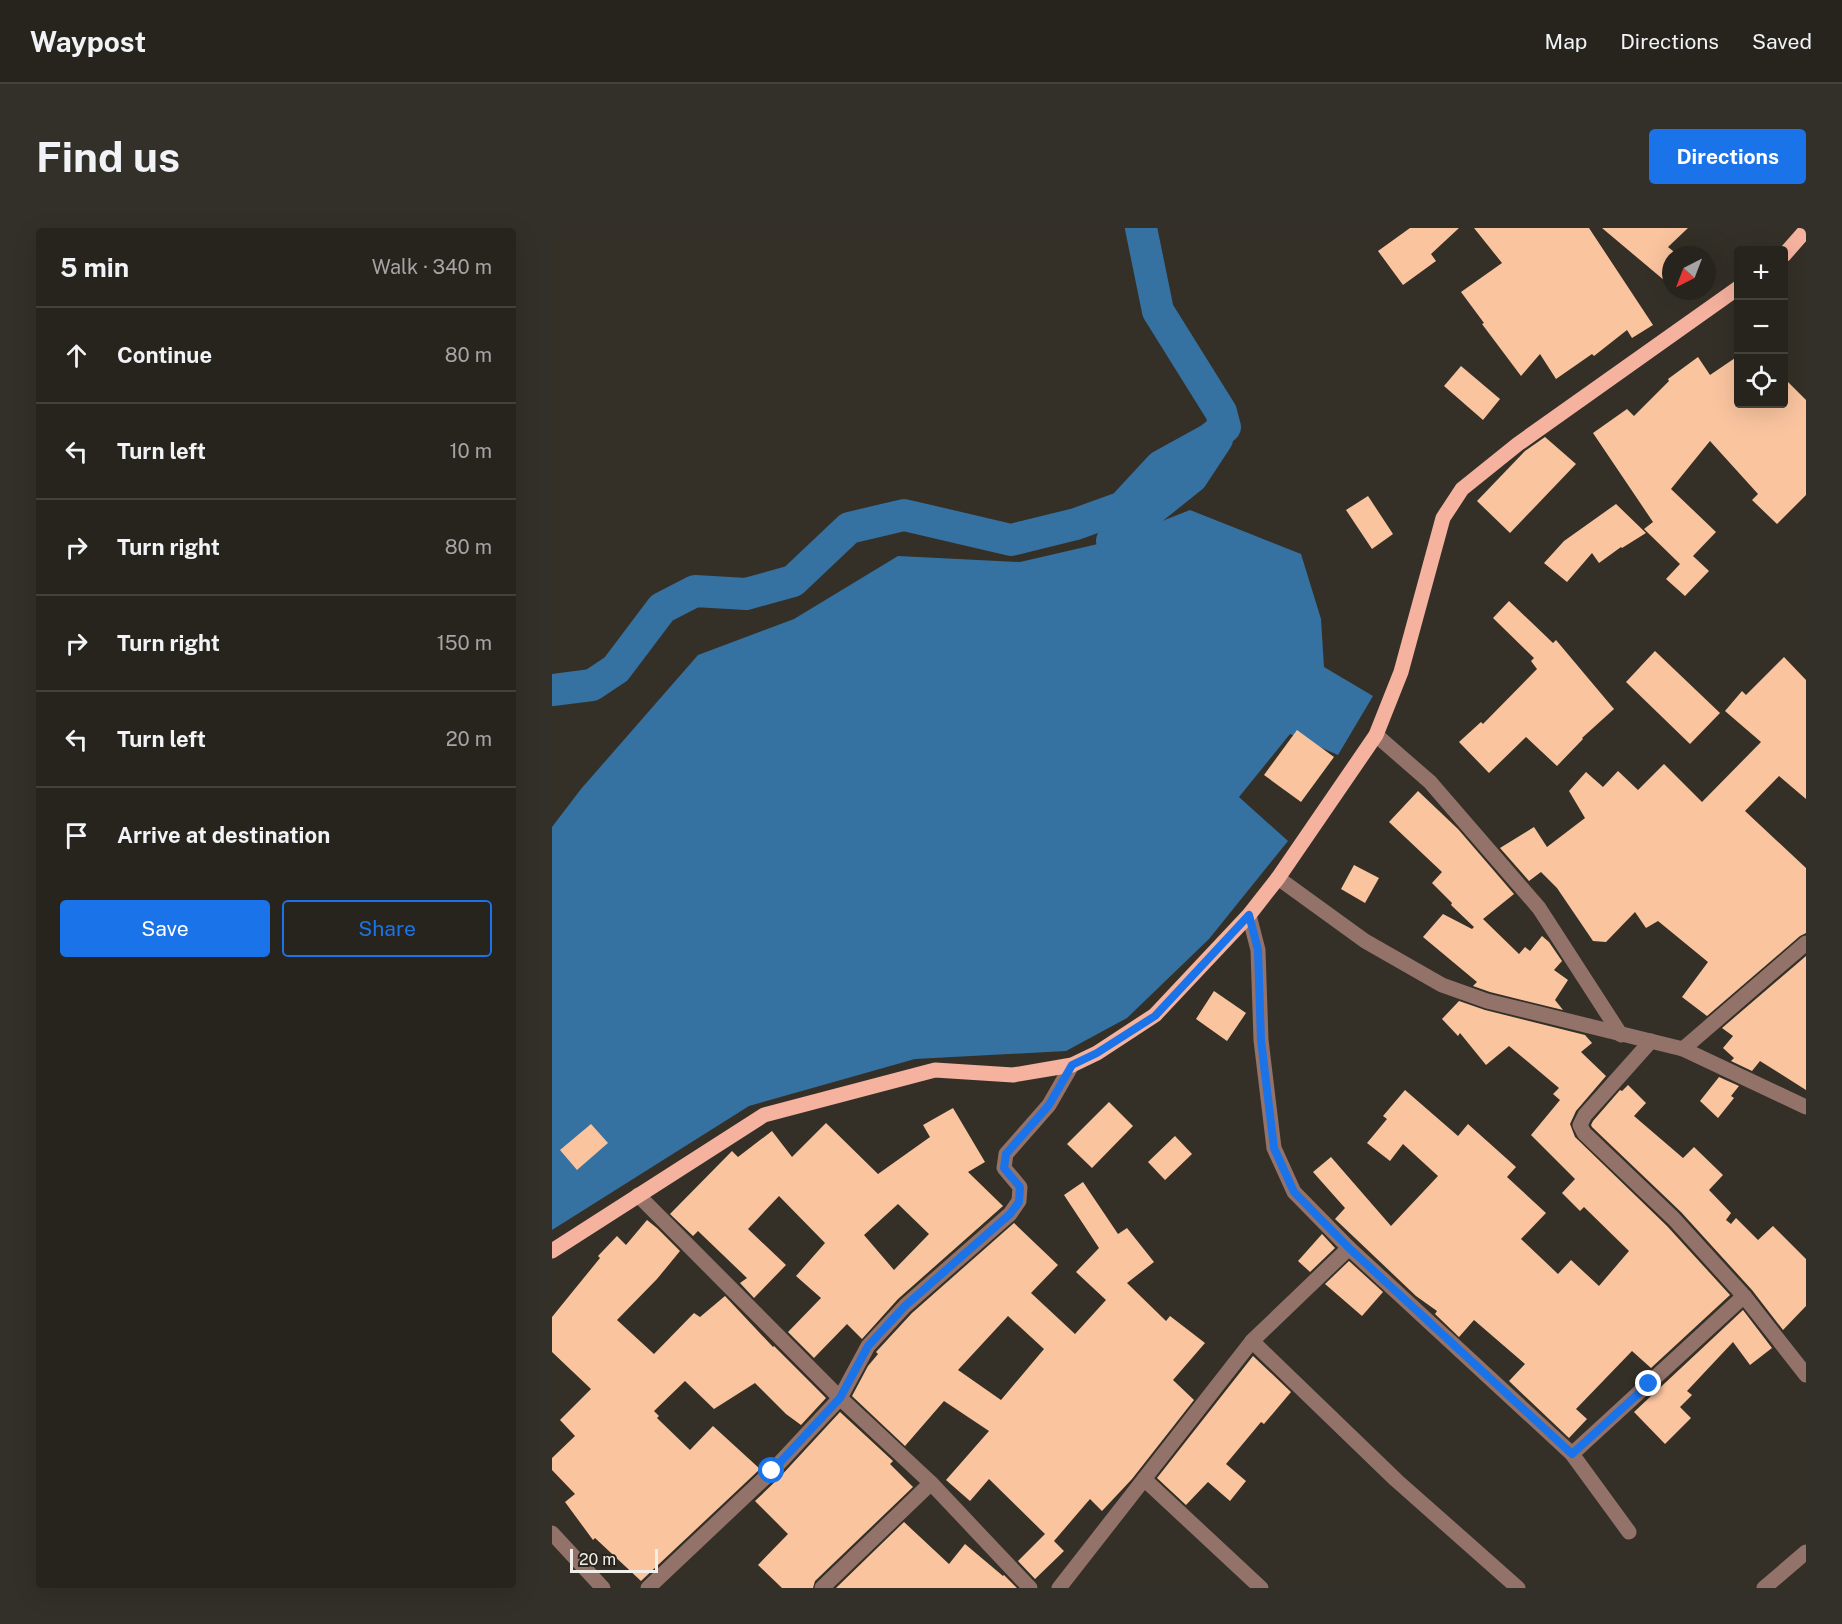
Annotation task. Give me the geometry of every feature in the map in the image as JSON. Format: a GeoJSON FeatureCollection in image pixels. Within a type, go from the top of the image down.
{"type":"FeatureCollection","features":[{"type":"Feature","properties":{"kind":"main road"},"geometry":{"type":"LineString","coordinates":[[1788,250],[1806,230]]}},
{"type":"Feature","properties":{"kind":"main road"},"geometry":{"type":"LineString","coordinates":[[552,1251],[764,1115],[935,1070],[1013,1075],[1072,1065],[1097,1053],[1155,1016],[1249,915],[1278,878],[1376,735],[1401,672],[1443,518],[1462,489],[1518,444],[1734,291]]}},
{"type":"Feature","properties":{"kind":"street"},"geometry":{"type":"LineString","coordinates":[[1376,735],[1430,782],[1539,908],[1621,1035]]}},
{"type":"Feature","properties":{"kind":"street"},"geometry":{"type":"LineString","coordinates":[[1278,878],[1365,941],[1442,985],[1486,1001],[1683,1049],[1806,1107]]}},
{"type":"Feature","properties":{"kind":"street"},"geometry":{"type":"LineString","coordinates":[[1249,915],[1258,950],[1261,1040],[1274,1148],[1294,1192],[1349,1248],[1572,1454],[1629,1532]]}},
{"type":"Feature","properties":{"kind":"street"},"geometry":{"type":"LineString","coordinates":[[1683,1049],[1806,943]]}},
{"type":"Feature","properties":{"kind":"street"},"geometry":{"type":"LineString","coordinates":[[1651,1041],[1585,1115],[1580,1125],[1584,1133],[1674,1218],[1744,1296],[1806,1375]]}},
{"type":"Feature","properties":{"kind":"street"},"geometry":{"type":"LineString","coordinates":[[648,1588],[772,1471],[840,1398],[868,1346],[905,1306],[1010,1214],[1019,1202],[1020,1187],[1004,1168],[1006,1154],[1049,1105],[1072,1065]]}},
{"type":"Feature","properties":{"kind":"street"},"geometry":{"type":"LineString","coordinates":[[638,1194],[840,1398],[931,1483],[1030,1588]]}},
{"type":"Feature","properties":{"kind":"street"},"geometry":{"type":"LineString","coordinates":[[1059,1588],[1252,1341],[1349,1248]]}},
{"type":"Feature","properties":{"kind":"street"},"geometry":{"type":"LineString","coordinates":[[1572,1454],[1744,1296]]}},
{"type":"Feature","properties":{"kind":"street"},"geometry":{"type":"LineString","coordinates":[[1252,1341],[1501,1582],[1518,1588]]}},
{"type":"Feature","properties":{"kind":"street"},"geometry":{"type":"LineString","coordinates":[[1144,1479],[1261,1588]]}},
{"type":"Feature","properties":{"kind":"street"},"geometry":{"type":"LineString","coordinates":[[822,1588],[931,1483]]}},
{"type":"Feature","properties":{"kind":"street"},"geometry":{"type":"LineString","coordinates":[[552,1533],[603,1588]]}},
{"type":"Feature","properties":{"kind":"street"},"geometry":{"type":"LineString","coordinates":[[1764,1588],[1806,1552]]}},
{"type":"Feature","properties":{"kind":"water"},"geometry":{"type":"Polygon","coordinates":[[[1190,510],[1301,554],[1321,619],[1324,667],[1373,696],[1338,755],[1290,734],[1239,797],[1288,841],[1209,939],[1127,1018],[1066,1051],[915,1059],[749,1106],[552,1230],[552,827],[581,789],[698,655],[794,619],[898,556],[1020,562],[1111,541],[1190,510]]]}},
{"type":"Feature","properties":{"kind":"building"},"geometry":{"type":"Polygon","coordinates":[[[1410,228],[1459,228],[1431,254],[1436,261],[1403,285],[1378,251],[1410,228]]]}},
{"type":"Feature","properties":{"kind":"building"},"geometry":{"type":"Polygon","coordinates":[[[1474,228],[1589,228],[1653,325],[1632,338],[1627,330],[1594,356],[1592,354],[1556,379],[1540,354],[1521,376],[1461,292],[1502,263],[1474,228]]]}},
{"type":"Feature","properties":{"kind":"building"},"geometry":{"type":"Polygon","coordinates":[[[1602,228],[1688,228],[1669,246],[1662,246],[1662,278],[1602,228]]]}},
{"type":"Feature","properties":{"kind":"building"},"geometry":{"type":"Polygon","coordinates":[[[1698,357],[1710,375],[1734,359],[1734,408],[1788,408],[1788,382],[1806,400],[1806,495],[1777,524],[1752,500],[1758,494],[1710,441],[1671,489],[1716,532],[1693,556],[1709,571],[1685,596],[1666,579],[1680,564],[1644,529],[1653,522],[1593,433],[1627,409],[1634,416],[1669,381],[1668,379],[1698,357]]]}},
{"type":"Feature","properties":{"kind":"building"},"geometry":{"type":"Polygon","coordinates":[[[1461,366],[1500,399],[1483,420],[1444,386],[1461,366]]]}},
{"type":"Feature","properties":{"kind":"building"},"geometry":{"type":"Polygon","coordinates":[[[1545,437],[1576,464],[1510,533],[1477,501],[1525,451],[1545,437]]]}},
{"type":"Feature","properties":{"kind":"building"},"geometry":{"type":"Polygon","coordinates":[[[1368,496],[1393,534],[1372,549],[1346,510],[1368,496]]]}},
{"type":"Feature","properties":{"kind":"building"},"geometry":{"type":"Polygon","coordinates":[[[1616,504],[1646,533],[1599,563],[1592,553],[1567,582],[1544,563],[1564,541],[1616,504]]]}},
{"type":"Feature","properties":{"kind":"building"},"geometry":{"type":"Polygon","coordinates":[[[1509,601],[1553,643],[1556,640],[1614,709],[1582,738],[1557,766],[1526,737],[1489,773],[1459,742],[1481,722],[1483,724],[1537,669],[1531,661],[1534,658],[1493,618],[1509,601]]]}},
{"type":"Feature","properties":{"kind":"building"},"geometry":{"type":"Polygon","coordinates":[[[1655,651],[1720,713],[1690,744],[1626,682],[1655,651]]]}},
{"type":"Feature","properties":{"kind":"building"},"geometry":{"type":"Polygon","coordinates":[[[1784,657],[1806,680],[1806,799],[1779,776],[1745,811],[1806,868],[1806,933],[1707,1016],[1682,997],[1708,962],[1658,921],[1646,928],[1635,912],[1606,942],[1593,941],[1557,888],[1541,872],[1529,881],[1500,848],[1534,827],[1547,847],[1585,818],[1569,791],[1586,772],[1603,787],[1618,771],[1638,790],[1664,764],[1702,802],[1761,742],[1725,711],[1742,691],[1746,695],[1784,657]]]}},
{"type":"Feature","properties":{"kind":"building"},"geometry":{"type":"Polygon","coordinates":[[[1297,730],[1334,757],[1301,802],[1264,775],[1297,730]]]}},
{"type":"Feature","properties":{"kind":"building"},"geometry":{"type":"Polygon","coordinates":[[[1418,791],[1458,829],[1514,894],[1483,919],[1519,954],[1525,947],[1530,951],[1542,936],[1562,961],[1554,970],[1568,980],[1555,1000],[1563,1010],[1473,986],[1477,982],[1423,937],[1443,914],[1472,929],[1474,927],[1432,883],[1442,872],[1389,822],[1418,791]]]}},
{"type":"Feature","properties":{"kind":"building"},"geometry":{"type":"Polygon","coordinates":[[[1354,865],[1379,878],[1365,903],[1341,889],[1354,865]]]}},
{"type":"Feature","properties":{"kind":"building"},"geometry":{"type":"Polygon","coordinates":[[[1806,956],[1806,1090],[1760,1061],[1752,1071],[1731,1061],[1734,1058],[1723,1048],[1733,1036],[1722,1028],[1806,956]]]}},
{"type":"Feature","properties":{"kind":"building"},"geometry":{"type":"Polygon","coordinates":[[[1214,991],[1246,1013],[1227,1041],[1196,1019],[1214,991]]]}},
{"type":"Feature","properties":{"kind":"building"},"geometry":{"type":"Polygon","coordinates":[[[1459,1001],[1485,1010],[1585,1035],[1592,1043],[1581,1052],[1606,1076],[1576,1111],[1570,1124],[1575,1137],[1667,1226],[1730,1295],[1651,1368],[1632,1351],[1576,1409],[1587,1419],[1569,1438],[1509,1381],[1525,1364],[1474,1320],[1459,1337],[1435,1314],[1437,1311],[1416,1296],[1335,1219],[1345,1208],[1313,1172],[1331,1157],[1391,1226],[1438,1176],[1403,1144],[1390,1161],[1367,1143],[1387,1119],[1383,1116],[1405,1090],[1458,1136],[1468,1124],[1516,1167],[1507,1177],[1546,1213],[1521,1239],[1558,1274],[1571,1260],[1599,1286],[1629,1251],[1584,1207],[1580,1211],[1562,1193],[1575,1179],[1531,1135],[1560,1100],[1553,1094],[1559,1088],[1509,1046],[1486,1065],[1460,1033],[1458,1036],[1442,1019],[1459,1001]]]}},
{"type":"Feature","properties":{"kind":"building"},"geometry":{"type":"Polygon","coordinates":[[[1719,1077],[1739,1086],[1731,1096],[1734,1098],[1718,1118],[1700,1101],[1719,1077]]]}},
{"type":"Feature","properties":{"kind":"building"},"geometry":{"type":"Polygon","coordinates":[[[1628,1085],[1646,1103],[1634,1116],[1683,1158],[1694,1147],[1723,1175],[1709,1190],[1731,1213],[1726,1220],[1731,1224],[1736,1218],[1758,1240],[1773,1226],[1806,1259],[1806,1306],[1783,1330],[1752,1290],[1681,1212],[1592,1127],[1593,1121],[1620,1090],[1622,1091],[1628,1085]]]}},
{"type":"Feature","properties":{"kind":"building"},"geometry":{"type":"Polygon","coordinates":[[[1109,1102],[1133,1126],[1092,1168],[1067,1144],[1109,1102]]]}},
{"type":"Feature","properties":{"kind":"building"},"geometry":{"type":"Polygon","coordinates":[[[953,1108],[985,1162],[968,1172],[1003,1206],[898,1299],[862,1339],[847,1324],[814,1358],[788,1332],[821,1298],[796,1276],[825,1243],[779,1196],[748,1229],[786,1265],[754,1298],[740,1283],[747,1278],[698,1231],[693,1236],[670,1214],[732,1151],[738,1157],[772,1131],[792,1157],[826,1123],[878,1174],[930,1137],[923,1125],[953,1108]],[[898,1204],[864,1235],[894,1270],[929,1234],[898,1204]]]}},
{"type":"Feature","properties":{"kind":"building"},"geometry":{"type":"Polygon","coordinates":[[[591,1124],[608,1143],[577,1170],[560,1150],[591,1124]]]}},
{"type":"Feature","properties":{"kind":"building"},"geometry":{"type":"Polygon","coordinates":[[[1175,1136],[1192,1154],[1165,1180],[1148,1162],[1175,1136]]]}},
{"type":"Feature","properties":{"kind":"building"},"geometry":{"type":"Polygon","coordinates":[[[1083,1182],[1118,1234],[1127,1228],[1154,1262],[1127,1283],[1166,1321],[1170,1316],[1205,1343],[1173,1380],[1194,1400],[1132,1479],[1102,1511],[1090,1499],[1054,1541],[1064,1551],[1035,1579],[1018,1561],[1045,1534],[989,1479],[970,1501],[946,1480],[989,1431],[944,1401],[905,1446],[852,1396],[868,1366],[878,1354],[876,1352],[912,1313],[1014,1223],[1058,1265],[1031,1293],[1075,1334],[1106,1300],[1076,1272],[1099,1248],[1064,1195],[1083,1182]],[[1008,1316],[958,1370],[1001,1400],[1044,1349],[1008,1316]]]}},
{"type":"Feature","properties":{"kind":"building"},"geometry":{"type":"Polygon","coordinates":[[[647,1220],[680,1251],[657,1279],[617,1320],[654,1354],[694,1313],[700,1317],[725,1296],[826,1398],[801,1425],[786,1414],[755,1383],[714,1409],[685,1381],[654,1411],[659,1416],[657,1418],[690,1450],[713,1426],[760,1469],[641,1581],[595,1538],[593,1540],[565,1502],[575,1494],[552,1470],[552,1458],[575,1436],[560,1420],[591,1389],[552,1352],[552,1317],[600,1258],[598,1256],[617,1236],[626,1245],[647,1220]]]}},
{"type":"Feature","properties":{"kind":"building"},"geometry":{"type":"Polygon","coordinates":[[[1322,1234],[1335,1248],[1310,1272],[1298,1261],[1322,1234]]]}},
{"type":"Feature","properties":{"kind":"building"},"geometry":{"type":"Polygon","coordinates":[[[1349,1261],[1383,1292],[1362,1316],[1325,1284],[1349,1261]]]}},
{"type":"Feature","properties":{"kind":"building"},"geometry":{"type":"Polygon","coordinates":[[[1743,1310],[1772,1348],[1750,1365],[1733,1342],[1687,1391],[1692,1395],[1680,1407],[1691,1418],[1665,1444],[1634,1412],[1743,1310]]]}},
{"type":"Feature","properties":{"kind":"building"},"geometry":{"type":"Polygon","coordinates":[[[1253,1356],[1291,1392],[1264,1424],[1261,1422],[1226,1464],[1246,1481],[1230,1501],[1208,1482],[1186,1505],[1157,1478],[1253,1356]]]}},
{"type":"Feature","properties":{"kind":"building"},"geometry":{"type":"Polygon","coordinates":[[[840,1412],[893,1461],[890,1464],[913,1487],[815,1581],[813,1588],[782,1588],[758,1565],[788,1534],[755,1501],[840,1412]]]}},
{"type":"Feature","properties":{"kind":"building"},"geometry":{"type":"Polygon","coordinates":[[[904,1522],[949,1564],[965,1544],[1017,1588],[836,1588],[904,1522]]]}},
{"type":"Feature","properties":{"kind":"waterway"},"geometry":{"type":"LineString","coordinates":[[552,690],[592,685],[616,669],[662,608],[695,591],[746,594],[793,581],[849,528],[904,515],[1011,540],[1076,524],[1123,507],[1161,466],[1210,439],[1225,427],[1221,412],[1158,311],[1141,228]]}},
{"type":"Feature","properties":{"kind":"waterway"},"geometry":{"type":"LineString","coordinates":[[1129,579],[1112,541],[1192,477],[1217,439]]}},
{"type":"Feature","properties":{"kind":"route"},"geometry":{"type":"LineString","coordinates":[[772,1471],[840,1398],[868,1346],[905,1306],[1010,1214],[1019,1202],[1020,1187],[1004,1168],[1006,1154],[1049,1105],[1072,1065],[1097,1053],[1155,1016],[1249,915],[1258,950],[1261,1040],[1274,1148],[1294,1192],[1349,1248],[1572,1454],[1649,1384]]}}]}
